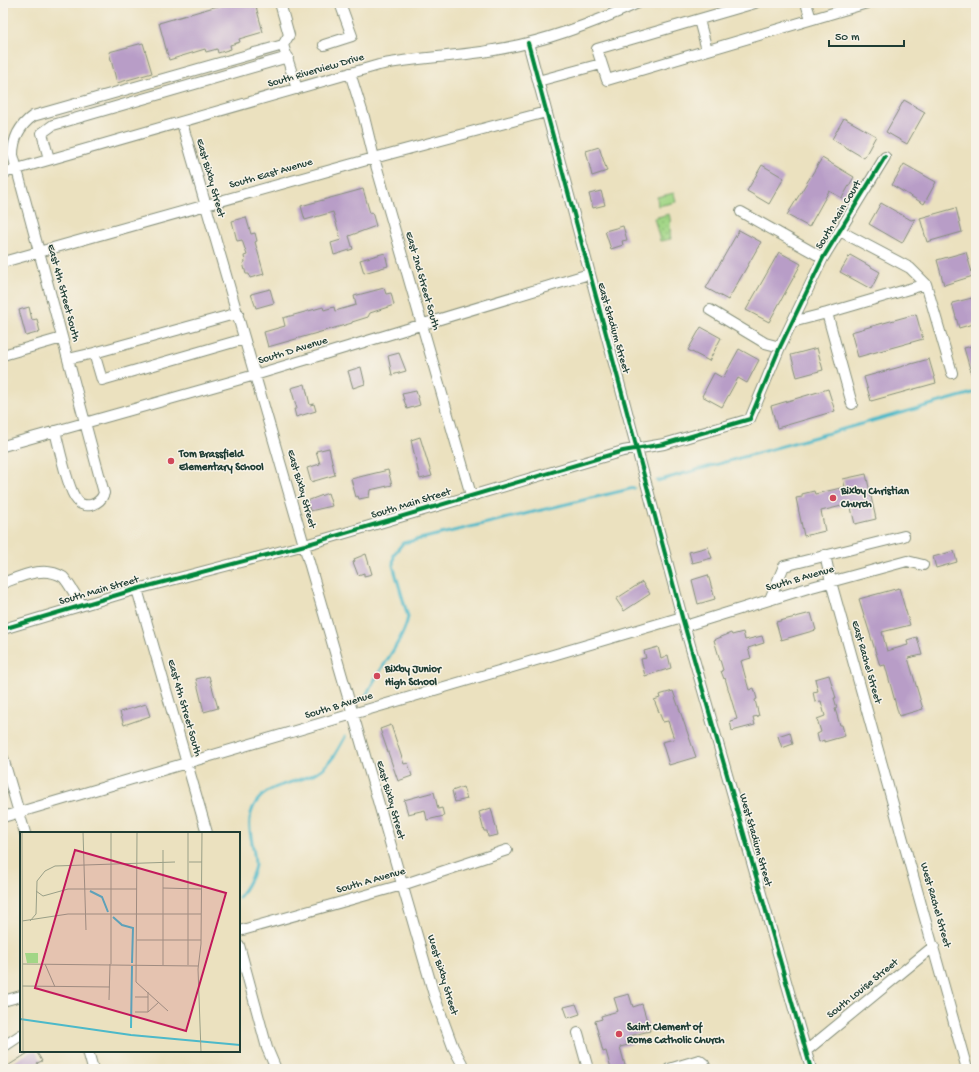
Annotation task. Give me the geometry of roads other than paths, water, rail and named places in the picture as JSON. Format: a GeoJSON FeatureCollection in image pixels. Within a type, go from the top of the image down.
{"type":"FeatureCollection","features":[{"type":"Feature","properties":{"kind":"street"},"geometry":{"type":"LineString","coordinates":[[280,3],[289,35],[283,45],[298,89]]}},
{"type":"Feature","properties":{"kind":"street"},"geometry":{"type":"LineString","coordinates":[[324,45],[352,36],[340,3]]}},
{"type":"Feature","properties":{"kind":"street","name":"South Riverview Drive"},"geometry":{"type":"LineString","coordinates":[[3,173],[182,123],[350,73],[403,60],[494,50],[528,43],[586,25],[638,3]]}},
{"type":"Feature","properties":{"kind":"street"},"geometry":{"type":"LineString","coordinates":[[755,3],[597,50],[606,80],[867,3]]}},
{"type":"Feature","properties":{"kind":"street"},"geometry":{"type":"LineString","coordinates":[[806,3],[811,20]]}},
{"type":"Feature","properties":{"kind":"street"},"geometry":{"type":"LineString","coordinates":[[699,20],[707,50]]}},
{"type":"Feature","properties":{"kind":"street","name":"East Stadium Street"},"geometry":{"type":"LineString","coordinates":[[528,43],[589,274],[638,449],[683,622]]}},
{"type":"Feature","properties":{"kind":"street","name":"East 4th Street South"},"geometry":{"type":"LineString","coordinates":[[55,431],[73,495],[81,504],[92,505],[102,498],[104,493],[17,169],[14,146],[20,127],[33,116],[283,45]]}},
{"type":"Feature","properties":{"kind":"street"},"geometry":{"type":"LineString","coordinates":[[49,160],[42,133],[53,125],[288,57]]}},
{"type":"Feature","properties":{"kind":"street"},"geometry":{"type":"LineString","coordinates":[[538,81],[601,64]]}},
{"type":"Feature","properties":{"kind":"street","name":"East 2nd Street South"},"geometry":{"type":"LineString","coordinates":[[350,73],[364,117],[374,158],[472,495]]}},
{"type":"Feature","properties":{"kind":"street","name":"South East Avenue"},"geometry":{"type":"LineString","coordinates":[[3,262],[374,158],[546,112]]}},
{"type":"Feature","properties":{"kind":"street","name":"East Bixby Street"},"geometry":{"type":"LineString","coordinates":[[182,123],[402,885]]}},
{"type":"Feature","properties":{"kind":"street","name":"South Main Court"},"geometry":{"type":"LineString","coordinates":[[780,347],[824,258],[885,157]]}},
{"type":"Feature","properties":{"kind":"street"},"geometry":{"type":"LineString","coordinates":[[741,212],[824,258]]}},
{"type":"Feature","properties":{"kind":"street"},"geometry":{"type":"LineString","coordinates":[[840,231],[910,268],[926,284],[952,373]]}},
{"type":"Feature","properties":{"kind":"street","name":"South D Avenue"},"geometry":{"type":"LineString","coordinates":[[3,446],[255,375],[589,274]]}},
{"type":"Feature","properties":{"kind":"street"},"geometry":{"type":"LineString","coordinates":[[792,322],[926,284]]}},
{"type":"Feature","properties":{"kind":"street"},"geometry":{"type":"LineString","coordinates":[[710,310],[765,343],[780,347]]}},
{"type":"Feature","properties":{"kind":"street"},"geometry":{"type":"LineString","coordinates":[[68,360],[238,313]]}},
{"type":"Feature","properties":{"kind":"street"},"geometry":{"type":"LineString","coordinates":[[827,313],[852,404]]}},
{"type":"Feature","properties":{"kind":"street"},"geometry":{"type":"LineString","coordinates":[[3,355],[62,338]]}},
{"type":"Feature","properties":{"kind":"street"},"geometry":{"type":"LineString","coordinates":[[94,353],[102,380],[244,339]]}},
{"type":"Feature","properties":{"kind":"street","name":"South Main Street"},"geometry":{"type":"LineString","coordinates":[[3,629],[137,589],[305,545],[623,451],[664,444],[750,419],[780,347]]}},
{"type":"Feature","properties":{"kind":"street"},"geometry":{"type":"LineString","coordinates":[[770,600],[784,566],[904,536]]}},
{"type":"Feature","properties":{"kind":"street","name":"East Rachel Street"},"geometry":{"type":"LineString","coordinates":[[825,556],[878,748]]}},
{"type":"Feature","properties":{"kind":"street","name":"South B Avenue"},"geometry":{"type":"LineString","coordinates":[[3,817],[353,715],[535,659],[770,600],[907,561],[924,565]]}},
{"type":"Feature","properties":{"kind":"street"},"geometry":{"type":"LineString","coordinates":[[3,582],[34,572],[48,572],[64,578],[82,606]]}},
{"type":"Feature","properties":{"kind":"street","name":"East 4th Street South"},"geometry":{"type":"LineString","coordinates":[[137,589],[207,832]]}},
{"type":"Feature","properties":{"kind":"street","name":"West Stadium Street"},"geometry":{"type":"LineString","coordinates":[[683,622],[811,1069]]}},
{"type":"Feature","properties":{"kind":"street","name":"West Rachel Street"},"geometry":{"type":"LineString","coordinates":[[878,748],[967,1069]]}},
{"type":"Feature","properties":{"kind":"street"},"geometry":{"type":"LineString","coordinates":[[3,758],[25,832]]}},
{"type":"Feature","properties":{"kind":"street","name":"South A Avenue"},"geometry":{"type":"LineString","coordinates":[[240,931],[402,885],[508,850]]}},
{"type":"Feature","properties":{"kind":"street","name":"West Bixby Street"},"geometry":{"type":"LineString","coordinates":[[402,885],[435,998],[453,1048],[465,1069]]}},
{"type":"Feature","properties":{"kind":"street","name":"South Louise Street"},"geometry":{"type":"LineString","coordinates":[[806,1051],[934,946]]}},
{"type":"Feature","properties":{"kind":"street"},"geometry":{"type":"LineString","coordinates":[[240,949],[267,1048],[276,1069]]}},
{"type":"Feature","properties":{"kind":"street"},"geometry":{"type":"LineString","coordinates":[[3,1000],[20,996]]}},
{"type":"Feature","properties":{"kind":"street"},"geometry":{"type":"LineString","coordinates":[[578,1033],[588,1069]]}},
{"type":"Feature","properties":{"kind":"street"},"geometry":{"type":"LineString","coordinates":[[3,1047],[20,1037]]}},
{"type":"Feature","properties":{"kind":"street"},"geometry":{"type":"LineString","coordinates":[[88,1052],[93,1069]]}},
{"type":"Feature","properties":{"kind":"street"},"geometry":{"type":"LineString","coordinates":[[669,1069],[699,1060],[704,1064],[706,1069]]}},
{"type":"Feature","properties":{"kind":"waterway"},"geometry":{"type":"LineString","coordinates":[[657,481],[976,392]]}},
{"type":"Feature","properties":{"kind":"waterway"},"geometry":{"type":"LineString","coordinates":[[365,698],[401,637],[408,617],[393,565],[394,554],[403,543],[634,488]]}},
{"type":"Feature","properties":{"kind":"waterway"},"geometry":{"type":"LineString","coordinates":[[240,896],[251,878],[255,865],[255,857],[250,834],[250,819],[255,804],[268,791],[302,779],[319,771],[334,756],[345,737]]}},
{"type":"Feature","properties":{"kind":"place","name":"Tom Brassfield Elementary School"},"geometry":{"type":"Point","coordinates":[171,461]}},
{"type":"Feature","properties":{"kind":"place","name":"Bixby Christian Church"},"geometry":{"type":"Point","coordinates":[833,498]}},
{"type":"Feature","properties":{"kind":"place","name":"Bixby Junior High School"},"geometry":{"type":"Point","coordinates":[377,676]}},
{"type":"Feature","properties":{"kind":"place","name":"Saint Clement of Rome Catholic Church"},"geometry":{"type":"Point","coordinates":[619,1034]}}]}
